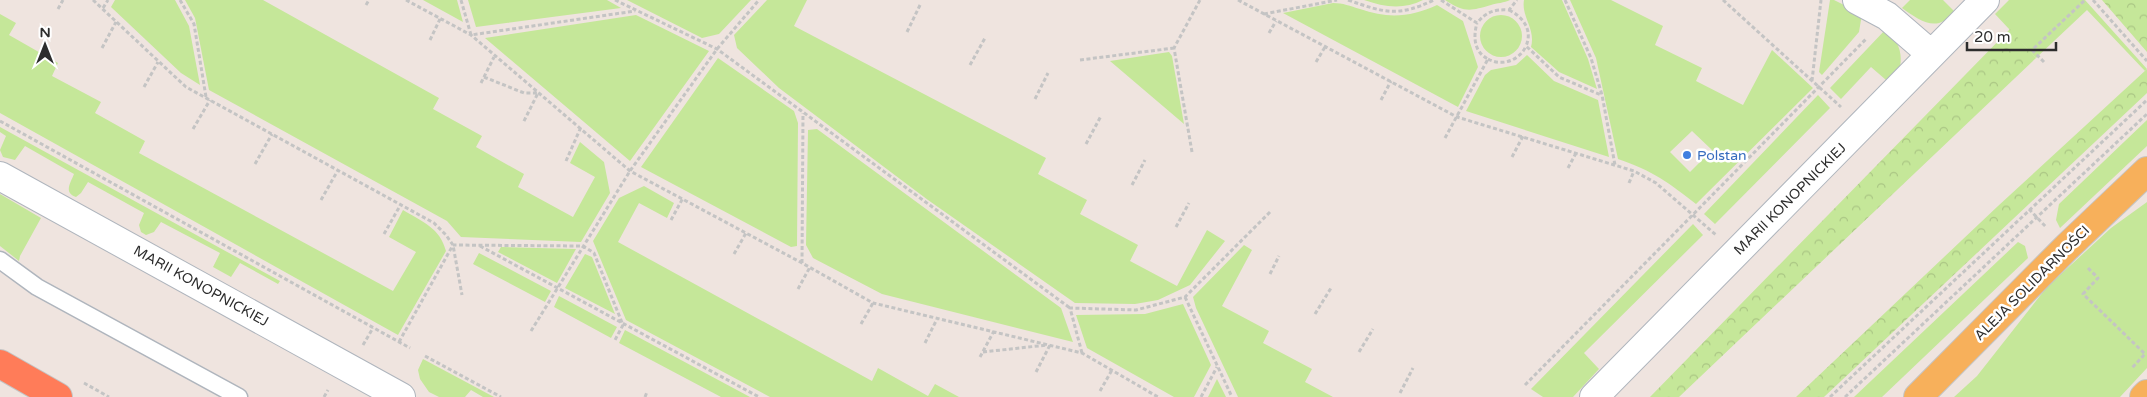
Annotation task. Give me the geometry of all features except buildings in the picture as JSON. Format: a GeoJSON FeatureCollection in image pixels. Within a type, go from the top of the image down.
{"type":"FeatureCollection","features":[{"type":"Feature","properties":{"kind":"highway"},"geometry":{"type":"LineString","coordinates":[[0,364],[58,397]]}},
{"type":"Feature","properties":{"kind":"main road","name":"ALEJA SOLIDARNOŚCI"},"geometry":{"type":"LineString","coordinates":[[1918,397],[2067,247],[2147,171]]}},
{"type":"Feature","properties":{"kind":"street"},"geometry":{"type":"LineString","coordinates":[[1857,0],[1887,16],[1931,54]]}},
{"type":"Feature","properties":{"kind":"street","name":"MARII KONOPNICKIEJ"},"geometry":{"type":"LineString","coordinates":[[1594,397],[1985,0]]}},
{"type":"Feature","properties":{"kind":"street","name":"MARII KONOPNICKIEJ"},"geometry":{"type":"LineString","coordinates":[[0,176],[401,397]]}},
{"type":"Feature","properties":{"kind":"lane"},"geometry":{"type":"LineString","coordinates":[[0,260],[37,287],[239,397]]}},
{"type":"Feature","properties":{"kind":"path"},"geometry":{"type":"LineString","coordinates":[[58,9],[63,0]]}},
{"type":"Feature","properties":{"kind":"path"},"geometry":{"type":"LineString","coordinates":[[93,0],[186,87],[434,223],[446,235],[453,246],[462,295]]}},
{"type":"Feature","properties":{"kind":"path"},"geometry":{"type":"LineString","coordinates":[[103,8],[108,0]]}},
{"type":"Feature","properties":{"kind":"path"},"geometry":{"type":"LineString","coordinates":[[180,0],[194,24],[206,98]]}},
{"type":"Feature","properties":{"kind":"path"},"geometry":{"type":"LineString","coordinates":[[366,4],[369,0]]}},
{"type":"Feature","properties":{"kind":"path"},"geometry":{"type":"LineString","coordinates":[[406,0],[471,35],[494,57],[581,127],[630,171],[810,267],[873,304],[1082,352],[1158,397]]}},
{"type":"Feature","properties":{"kind":"path"},"geometry":{"type":"LineString","coordinates":[[461,0],[471,35]]}},
{"type":"Feature","properties":{"kind":"path"},"geometry":{"type":"LineString","coordinates":[[615,0],[717,49],[1070,308],[1136,310],[1185,297],[1270,212]]}},
{"type":"Feature","properties":{"kind":"path"},"geometry":{"type":"LineString","coordinates":[[531,331],[630,171],[717,49],[759,0]]}},
{"type":"Feature","properties":{"kind":"path"},"geometry":{"type":"LineString","coordinates":[[1192,152],[1174,48],[1200,0]]}},
{"type":"Feature","properties":{"kind":"path"},"geometry":{"type":"LineString","coordinates":[[1238,0],[1457,117],[1634,171],[1656,184],[1736,253]]}},
{"type":"Feature","properties":{"kind":"path"},"geometry":{"type":"LineString","coordinates":[[1263,14],[1337,0]]}},
{"type":"Feature","properties":{"kind":"path"},"geometry":{"type":"LineString","coordinates":[[1348,0],[1380,11],[1396,12],[1410,10],[1434,0]]}},
{"type":"Feature","properties":{"kind":"path"},"geometry":{"type":"LineString","coordinates":[[1441,0],[1477,23]]}},
{"type":"Feature","properties":{"kind":"path"},"geometry":{"type":"LineString","coordinates":[[1509,10],[1517,0]]}},
{"type":"Feature","properties":{"kind":"path"},"geometry":{"type":"LineString","coordinates":[[1565,0],[1591,58],[1602,95],[1615,165]]}},
{"type":"Feature","properties":{"kind":"path"},"geometry":{"type":"LineString","coordinates":[[1723,0],[1862,126]]}},
{"type":"Feature","properties":{"kind":"path"},"geometry":{"type":"LineString","coordinates":[[1812,81],[1821,0]]}},
{"type":"Feature","properties":{"kind":"path"},"geometry":{"type":"LineString","coordinates":[[2044,62],[2032,50],[2085,0]]}},
{"type":"Feature","properties":{"kind":"path"},"geometry":{"type":"LineString","coordinates":[[2093,0],[2147,61]]}},
{"type":"Feature","properties":{"kind":"path"},"geometry":{"type":"LineString","coordinates":[[907,32],[922,3]]}},
{"type":"Feature","properties":{"kind":"path"},"geometry":{"type":"LineString","coordinates":[[471,35],[635,10]]}},
{"type":"Feature","properties":{"kind":"path"},"geometry":{"type":"LineString","coordinates":[[1509,10],[1522,18],[1526,26],[1528,34],[1526,46],[1518,57],[1510,61],[1501,63],[1488,59],[1478,50],[1475,41],[1477,23],[1490,11],[1509,10]]}},
{"type":"Feature","properties":{"kind":"path"},"geometry":{"type":"LineString","coordinates":[[430,40],[440,19]]}},
{"type":"Feature","properties":{"kind":"path"},"geometry":{"type":"LineString","coordinates":[[1269,33],[1276,21]]}},
{"type":"Feature","properties":{"kind":"path"},"geometry":{"type":"LineString","coordinates":[[102,48],[116,22]]}},
{"type":"Feature","properties":{"kind":"path"},"geometry":{"type":"LineString","coordinates":[[1525,385],[1870,34]]}},
{"type":"Feature","properties":{"kind":"path"},"geometry":{"type":"LineString","coordinates":[[970,64],[985,38]]}},
{"type":"Feature","properties":{"kind":"path"},"geometry":{"type":"LineString","coordinates":[[1526,46],[1559,77],[1602,95]]}},
{"type":"Feature","properties":{"kind":"path"},"geometry":{"type":"LineString","coordinates":[[1316,62],[1325,47]]}},
{"type":"Feature","properties":{"kind":"path"},"geometry":{"type":"LineString","coordinates":[[1080,60],[1174,48]]}},
{"type":"Feature","properties":{"kind":"path"},"geometry":{"type":"LineString","coordinates":[[481,83],[494,57]]}},
{"type":"Feature","properties":{"kind":"path"},"geometry":{"type":"LineString","coordinates":[[1445,138],[1488,59]]}},
{"type":"Feature","properties":{"kind":"path"},"geometry":{"type":"LineString","coordinates":[[144,87],[158,62]]}},
{"type":"Feature","properties":{"kind":"path"},"geometry":{"type":"LineString","coordinates":[[1035,99],[1048,74]]}},
{"type":"Feature","properties":{"kind":"path"},"geometry":{"type":"LineString","coordinates":[[484,77],[524,93],[538,93]]}},
{"type":"Feature","properties":{"kind":"path"},"geometry":{"type":"LineString","coordinates":[[1381,100],[1391,81]]}},
{"type":"Feature","properties":{"kind":"path"},"geometry":{"type":"LineString","coordinates":[[523,122],[538,93]]}},
{"type":"Feature","properties":{"kind":"path"},"geometry":{"type":"LineString","coordinates":[[193,129],[210,100]]}},
{"type":"Feature","properties":{"kind":"path"},"geometry":{"type":"LineString","coordinates":[[1830,397],[2147,100]]}},
{"type":"Feature","properties":{"kind":"path"},"geometry":{"type":"LineString","coordinates":[[802,263],[803,112]]}},
{"type":"Feature","properties":{"kind":"path"},"geometry":{"type":"LineString","coordinates":[[1846,397],[2147,114]]}},
{"type":"Feature","properties":{"kind":"path"},"geometry":{"type":"LineString","coordinates":[[1086,144],[1100,116]]}},
{"type":"Feature","properties":{"kind":"path"},"geometry":{"type":"LineString","coordinates":[[0,121],[410,348]]}},
{"type":"Feature","properties":{"kind":"path"},"geometry":{"type":"LineString","coordinates":[[566,161],[581,127]]}},
{"type":"Feature","properties":{"kind":"path"},"geometry":{"type":"LineString","coordinates":[[255,164],[272,134]]}},
{"type":"Feature","properties":{"kind":"path"},"geometry":{"type":"LineString","coordinates":[[1512,157],[1523,136]]}},
{"type":"Feature","properties":{"kind":"path"},"geometry":{"type":"LineString","coordinates":[[1568,168],[1576,153]]}},
{"type":"Feature","properties":{"kind":"path"},"geometry":{"type":"LineString","coordinates":[[1132,186],[1145,160]]}},
{"type":"Feature","properties":{"kind":"path"},"geometry":{"type":"LineString","coordinates":[[321,200],[338,170]]}},
{"type":"Feature","properties":{"kind":"path"},"geometry":{"type":"LineString","coordinates":[[1629,182],[1634,171]]}},
{"type":"Feature","properties":{"kind":"path"},"geometry":{"type":"LineString","coordinates":[[671,220],[683,198]]}},
{"type":"Feature","properties":{"kind":"path"},"geometry":{"type":"LineString","coordinates":[[1176,227],[1189,203]]}},
{"type":"Feature","properties":{"kind":"path"},"geometry":{"type":"LineString","coordinates":[[384,234],[401,204]]}},
{"type":"Feature","properties":{"kind":"path"},"geometry":{"type":"LineString","coordinates":[[2029,209],[2098,278],[2083,294],[2145,354],[2130,368],[2142,388]]}},
{"type":"Feature","properties":{"kind":"path"},"geometry":{"type":"LineString","coordinates":[[734,254],[746,233]]}},
{"type":"Feature","properties":{"kind":"path"},"geometry":{"type":"LineString","coordinates":[[399,342],[453,246]]}},
{"type":"Feature","properties":{"kind":"path"},"geometry":{"type":"LineString","coordinates":[[453,246],[583,246],[594,253],[623,325]]}},
{"type":"Feature","properties":{"kind":"path"},"geometry":{"type":"LineString","coordinates":[[479,246],[759,397]]}},
{"type":"Feature","properties":{"kind":"path"},"geometry":{"type":"LineString","coordinates":[[1270,274],[1279,256]]}},
{"type":"Feature","properties":{"kind":"path"},"geometry":{"type":"LineString","coordinates":[[798,289],[810,267]]}},
{"type":"Feature","properties":{"kind":"path"},"geometry":{"type":"LineString","coordinates":[[1315,314],[1331,288]]}},
{"type":"Feature","properties":{"kind":"path"},"geometry":{"type":"LineString","coordinates":[[1185,297],[1232,397]]}},
{"type":"Feature","properties":{"kind":"path"},"geometry":{"type":"LineString","coordinates":[[861,324],[873,304]]}},
{"type":"Feature","properties":{"kind":"path"},"geometry":{"type":"LineString","coordinates":[[1070,308],[1082,352]]}},
{"type":"Feature","properties":{"kind":"path"},"geometry":{"type":"LineString","coordinates":[[925,343],[936,319]]}},
{"type":"Feature","properties":{"kind":"path"},"geometry":{"type":"LineString","coordinates":[[615,340],[623,325]]}},
{"type":"Feature","properties":{"kind":"path"},"geometry":{"type":"LineString","coordinates":[[359,352],[373,328]]}},
{"type":"Feature","properties":{"kind":"path"},"geometry":{"type":"LineString","coordinates":[[1359,352],[1373,329]]}},
{"type":"Feature","properties":{"kind":"path"},"geometry":{"type":"LineString","coordinates":[[980,358],[994,331]]}},
{"type":"Feature","properties":{"kind":"path"},"geometry":{"type":"LineString","coordinates":[[983,352],[1050,345]]}},
{"type":"Feature","properties":{"kind":"path"},"geometry":{"type":"LineString","coordinates":[[1036,372],[1050,345]]}},
{"type":"Feature","properties":{"kind":"path"},"geometry":{"type":"LineString","coordinates":[[425,356],[501,397]]}},
{"type":"Feature","properties":{"kind":"path"},"geometry":{"type":"LineString","coordinates":[[1201,397],[1217,366]]}},
{"type":"Feature","properties":{"kind":"path"},"geometry":{"type":"LineString","coordinates":[[1400,393],[1413,368]]}},
{"type":"Feature","properties":{"kind":"path"},"geometry":{"type":"LineString","coordinates":[[1100,391],[1112,370]]}},
{"type":"Feature","properties":{"kind":"path"},"geometry":{"type":"LineString","coordinates":[[645,397],[647,392]]}},
{"type":"Feature","properties":{"kind":"green space"},"geometry":{"type":"Polygon","coordinates":[[[115,0],[175,0],[189,26],[200,85],[181,73],[111,7],[115,0]]]}},
{"type":"Feature","properties":{"kind":"green space"},"geometry":{"type":"Polygon","coordinates":[[[185,0],[263,0],[439,98],[433,109],[482,136],[476,147],[524,174],[518,187],[573,217],[595,177],[570,163],[580,142],[604,162],[610,193],[581,242],[461,237],[447,221],[209,90],[195,18],[185,0]]]}},
{"type":"Feature","properties":{"kind":"green space"},"geometry":{"type":"Polygon","coordinates":[[[423,0],[457,0],[463,22],[423,0]]]}},
{"type":"Feature","properties":{"kind":"green space"},"geometry":{"type":"Polygon","coordinates":[[[468,0],[607,0],[621,8],[476,27],[468,0]]]}},
{"type":"Feature","properties":{"kind":"green space"},"geometry":{"type":"Polygon","coordinates":[[[627,0],[751,0],[719,34],[702,38],[627,0]]]}},
{"type":"Feature","properties":{"kind":"green space"},"geometry":{"type":"Polygon","coordinates":[[[767,0],[807,0],[794,26],[1046,158],[1038,174],[1087,200],[1080,214],[1138,245],[1130,261],[1177,286],[1207,230],[1225,241],[1190,285],[1158,300],[1135,304],[1075,303],[928,200],[779,88],[737,48],[734,35],[767,0]]]}},
{"type":"Feature","properties":{"kind":"green space"},"geometry":{"type":"Polygon","coordinates":[[[1364,0],[1423,0],[1408,5],[1394,6],[1364,0]]]}},
{"type":"Feature","properties":{"kind":"green space"},"geometry":{"type":"Polygon","coordinates":[[[1445,0],[1510,0],[1468,10],[1445,0]]]}},
{"type":"Feature","properties":{"kind":"green space"},"geometry":{"type":"Polygon","coordinates":[[[1524,0],[1562,0],[1588,59],[1597,89],[1559,72],[1531,47],[1532,34],[1525,12],[1524,0]]]}},
{"type":"Feature","properties":{"kind":"green space"},"geometry":{"type":"Polygon","coordinates":[[[1570,0],[1611,0],[1663,26],[1655,45],[1702,68],[1696,81],[1743,105],[1772,50],[1813,88],[1696,204],[1660,178],[1618,159],[1596,58],[1570,0]],[[1692,131],[1670,152],[1690,172],[1712,150],[1692,131]]]}},
{"type":"Feature","properties":{"kind":"green space"},"geometry":{"type":"Polygon","coordinates":[[[1830,0],[1834,0],[1862,14],[1859,32],[1822,75],[1819,72],[1830,0]]]}},
{"type":"Feature","properties":{"kind":"green space"},"geometry":{"type":"Polygon","coordinates":[[[1910,0],[1943,0],[1954,11],[1942,22],[1929,23],[1922,21],[1902,8],[1910,0]]]}},
{"type":"Feature","properties":{"kind":"green space"},"geometry":{"type":"Polygon","coordinates":[[[2009,0],[2085,0],[2147,69],[2145,71],[2087,10],[2036,58],[1995,14],[2009,0]]]}},
{"type":"Feature","properties":{"kind":"green space"},"geometry":{"type":"Polygon","coordinates":[[[2102,0],[2147,0],[2147,52],[2102,0]]]}},
{"type":"Feature","properties":{"kind":"green space"},"geometry":{"type":"Polygon","coordinates":[[[1333,3],[1390,15],[1409,14],[1437,5],[1463,21],[1478,67],[1458,107],[1283,13],[1333,3]]]}},
{"type":"Feature","properties":{"kind":"green space"},"geometry":{"type":"Polygon","coordinates":[[[0,14],[16,23],[9,35],[58,63],[52,76],[101,102],[95,113],[145,141],[139,153],[393,291],[416,252],[389,237],[403,210],[430,226],[440,237],[446,251],[398,335],[0,113],[0,14]]]}},
{"type":"Feature","properties":{"kind":"green space"},"geometry":{"type":"Polygon","coordinates":[[[636,15],[709,51],[630,161],[485,38],[636,15]]]}},
{"type":"Feature","properties":{"kind":"green space"},"geometry":{"type":"Polygon","coordinates":[[[1501,15],[1516,21],[1522,36],[1516,51],[1501,57],[1486,51],[1480,36],[1486,21],[1501,15]]]}},
{"type":"Feature","properties":{"kind":"green space"},"geometry":{"type":"Polygon","coordinates":[[[1886,29],[1900,51],[1900,67],[1886,80],[1871,67],[1841,99],[1830,88],[1886,29]]]}},
{"type":"Feature","properties":{"kind":"green space"},"geometry":{"type":"Polygon","coordinates":[[[2010,29],[2036,58],[1679,397],[1650,397],[2010,29]]]}},
{"type":"Feature","properties":{"kind":"green space"},"geometry":{"type":"Polygon","coordinates":[[[1169,52],[1172,56],[1184,124],[1110,61],[1169,52]]]}},
{"type":"Feature","properties":{"kind":"green space"},"geometry":{"type":"Polygon","coordinates":[[[1527,55],[1554,81],[1598,100],[1609,157],[1466,111],[1485,75],[1491,70],[1516,65],[1527,55]]]}},
{"type":"Feature","properties":{"kind":"green space"},"geometry":{"type":"Polygon","coordinates":[[[718,58],[794,111],[798,123],[797,246],[791,247],[641,167],[718,58]]]}},
{"type":"Feature","properties":{"kind":"green space"},"geometry":{"type":"Polygon","coordinates":[[[2147,69],[2147,93],[1824,397],[1796,397],[1998,206],[2147,69]]]}},
{"type":"Feature","properties":{"kind":"green space"},"geometry":{"type":"Polygon","coordinates":[[[1818,95],[1830,108],[1715,224],[1704,214],[1818,95]]]}},
{"type":"Feature","properties":{"kind":"green space"},"geometry":{"type":"Polygon","coordinates":[[[2147,120],[2147,146],[2060,228],[2056,220],[2059,204],[2147,120]]]}},
{"type":"Feature","properties":{"kind":"green space"},"geometry":{"type":"Polygon","coordinates":[[[0,127],[280,281],[278,284],[240,263],[231,277],[213,267],[220,253],[161,222],[154,232],[146,235],[141,232],[139,225],[144,213],[88,182],[81,193],[76,197],[72,195],[69,187],[74,174],[25,146],[15,160],[3,157],[0,150],[6,136],[0,132],[0,127]]]}},
{"type":"Feature","properties":{"kind":"green space"},"geometry":{"type":"Polygon","coordinates":[[[817,129],[1061,308],[1073,342],[882,294],[813,258],[806,245],[808,130],[817,129]]]}},
{"type":"Feature","properties":{"kind":"green space"},"geometry":{"type":"Polygon","coordinates":[[[644,186],[674,203],[667,218],[639,203],[618,242],[872,381],[878,368],[928,396],[935,384],[959,397],[770,397],[626,320],[593,241],[619,198],[644,186]]]}},
{"type":"Feature","properties":{"kind":"green space"},"geometry":{"type":"Polygon","coordinates":[[[0,194],[41,218],[19,261],[0,246],[0,194]]]}},
{"type":"Feature","properties":{"kind":"green space"},"geometry":{"type":"Polygon","coordinates":[[[2147,202],[2147,368],[2120,397],[1954,397],[1977,376],[2047,287],[2111,228],[2147,202]]]}},
{"type":"Feature","properties":{"kind":"green space"},"geometry":{"type":"Polygon","coordinates":[[[1693,224],[1703,235],[1584,353],[1599,369],[1573,397],[1543,397],[1531,389],[1693,224]]]}},
{"type":"Feature","properties":{"kind":"green space"},"geometry":{"type":"Polygon","coordinates":[[[2018,242],[2025,246],[2028,258],[1882,397],[1854,397],[2018,242]]]}},
{"type":"Feature","properties":{"kind":"green space"},"geometry":{"type":"Polygon","coordinates":[[[1244,245],[1252,250],[1222,306],[1269,331],[1263,343],[1312,369],[1305,382],[1333,397],[1238,397],[1196,308],[1193,297],[1244,245]]]}},
{"type":"Feature","properties":{"kind":"green space"},"geometry":{"type":"Polygon","coordinates":[[[501,247],[576,249],[557,283],[498,252],[501,247]]]}},
{"type":"Feature","properties":{"kind":"green space"},"geometry":{"type":"Polygon","coordinates":[[[479,253],[551,291],[545,302],[473,264],[479,253]]]}},
{"type":"Feature","properties":{"kind":"green space"},"geometry":{"type":"Polygon","coordinates":[[[585,254],[592,257],[615,314],[565,288],[585,254]]]}},
{"type":"Feature","properties":{"kind":"green space"},"geometry":{"type":"Polygon","coordinates":[[[559,296],[617,327],[611,338],[554,307],[559,296]]]}},
{"type":"Feature","properties":{"kind":"green space"},"geometry":{"type":"Polygon","coordinates":[[[1183,304],[1211,365],[1194,397],[1174,397],[1087,348],[1076,315],[1145,314],[1183,304]]]}},
{"type":"Feature","properties":{"kind":"green space"},"geometry":{"type":"Polygon","coordinates":[[[625,330],[750,397],[721,397],[619,343],[625,330]]]}},
{"type":"Feature","properties":{"kind":"green space"},"geometry":{"type":"Polygon","coordinates":[[[423,359],[494,397],[483,397],[471,390],[465,397],[439,397],[429,392],[420,379],[418,370],[423,359]]]}},
{"type":"Feature","properties":{"kind":"green space"},"geometry":{"type":"Polygon","coordinates":[[[1217,379],[1226,397],[1208,397],[1217,379]]]}},
{"type":"Feature","properties":{"kind":"place","name":"Polstan"},"geometry":{"type":"Point","coordinates":[1687,155]}}]}
